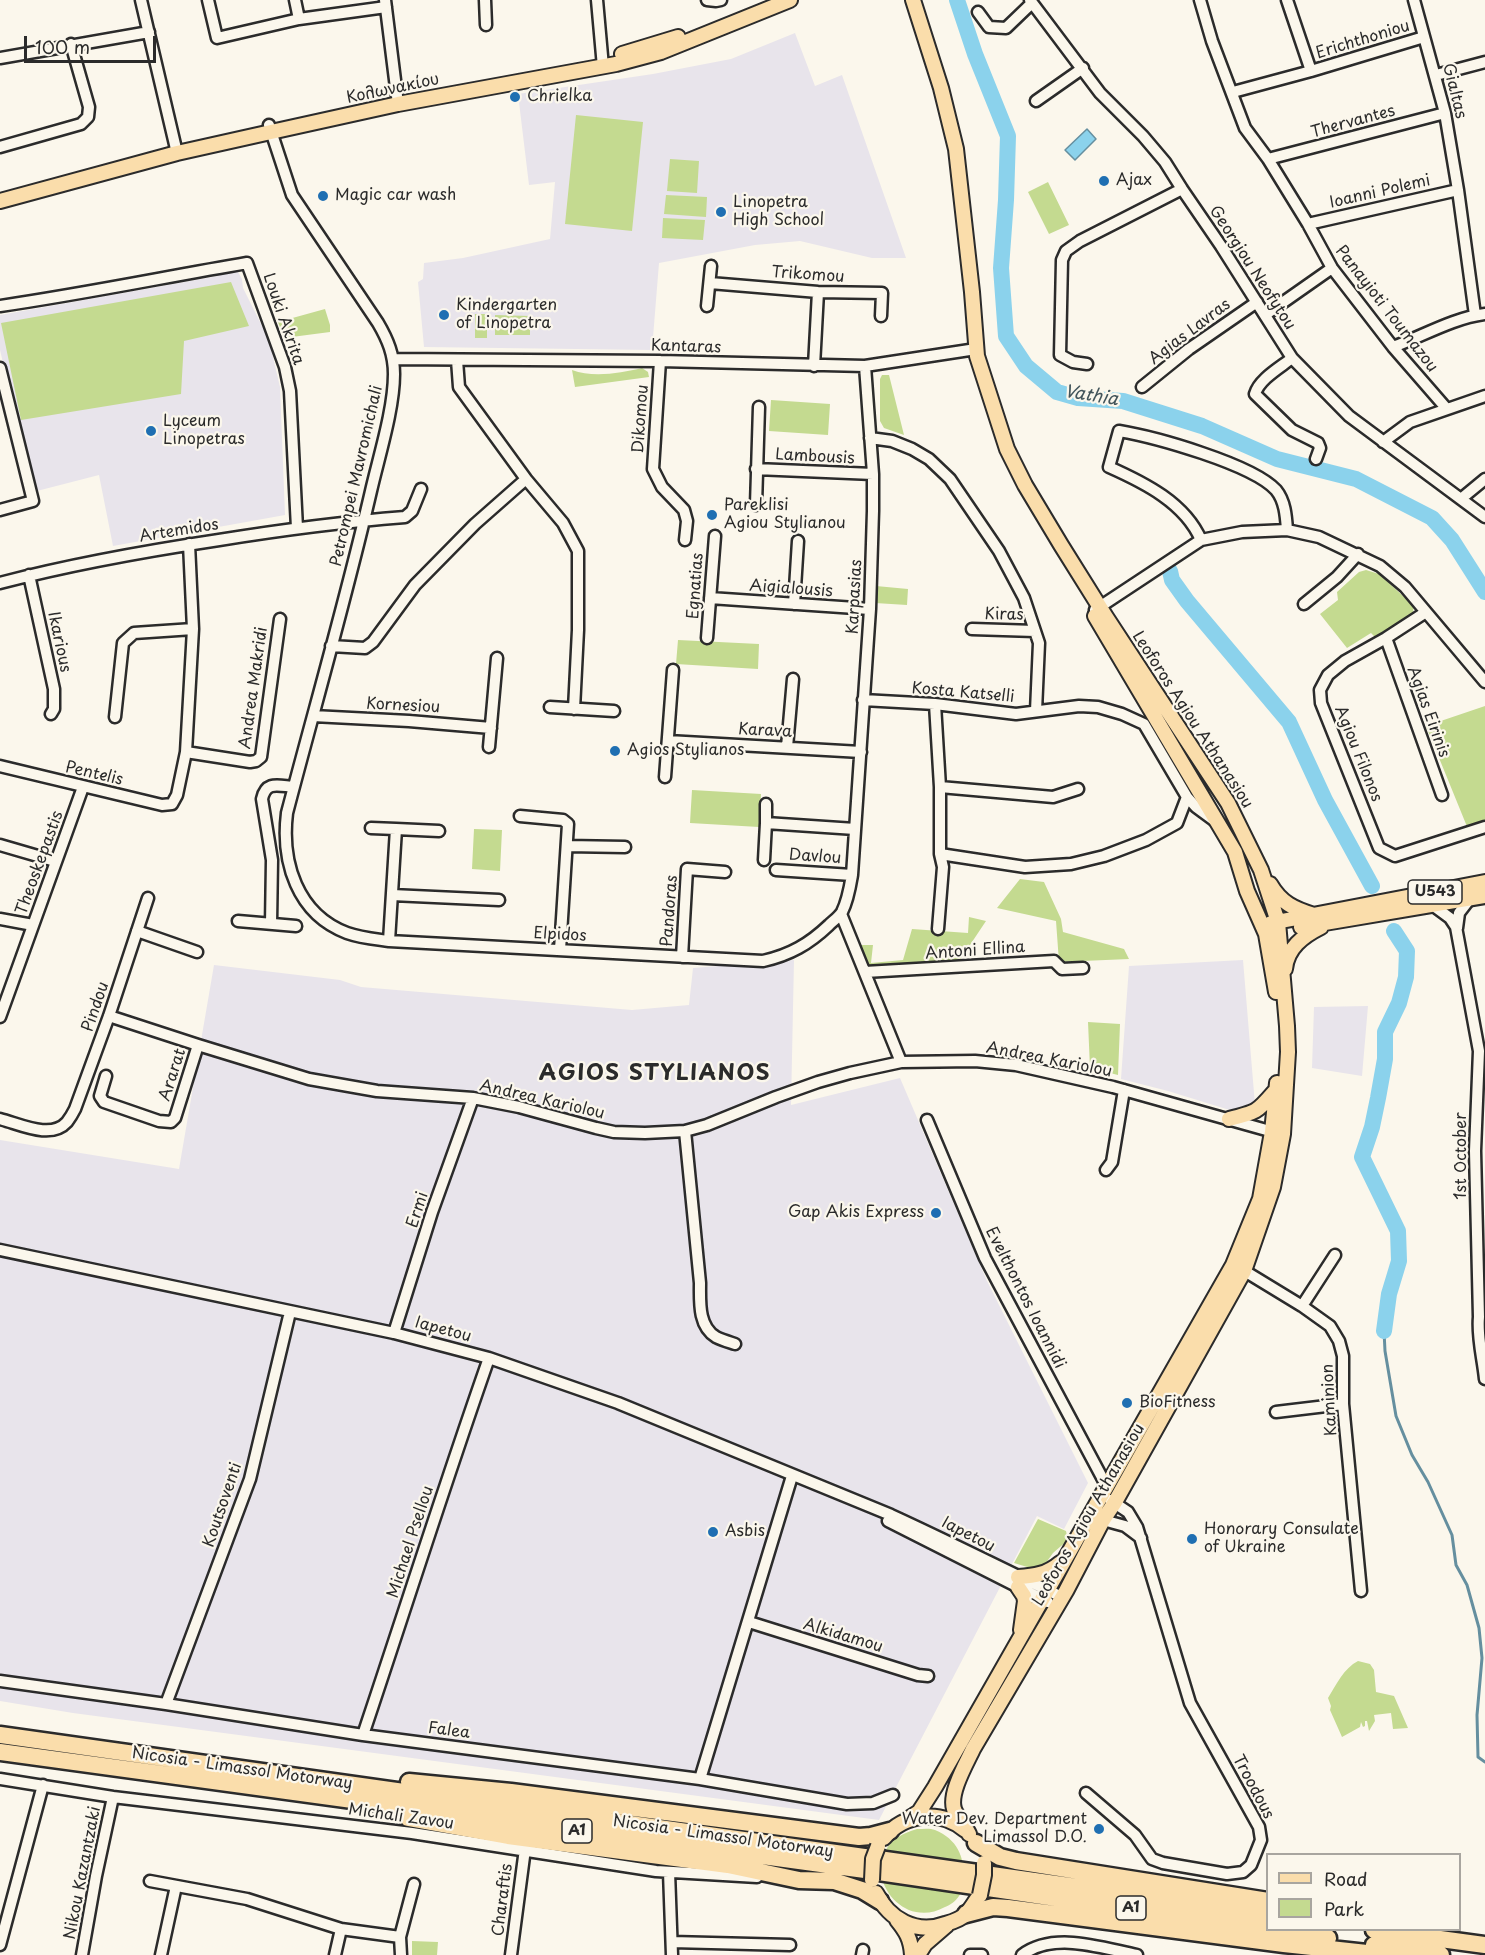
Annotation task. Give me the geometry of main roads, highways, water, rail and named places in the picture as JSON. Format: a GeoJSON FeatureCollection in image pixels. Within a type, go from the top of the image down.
{"type":"FeatureCollection","features":[{"type":"Feature","properties":{"kind":"highway"},"geometry":{"type":"LineString","coordinates":[[1,1741],[66,1740],[378,1779],[511,1792],[859,1837],[890,1831]]}},
{"type":"Feature","properties":{"kind":"highway","name":"Nicosia - Limassol Motorway"},"geometry":{"type":"LineString","coordinates":[[1,1741],[288,1792],[865,1870],[1266,1929]]}},
{"type":"Feature","properties":{"kind":"highway","name":"Nicosia - Limassol Motorway"},"geometry":{"type":"LineString","coordinates":[[1,1741],[1266,1914]]}},
{"type":"Feature","properties":{"kind":"highway"},"geometry":{"type":"LineString","coordinates":[[288,1792],[431,1823],[497,1834],[728,1865],[799,1880],[834,1881],[862,1890],[880,1901]]}},
{"type":"Feature","properties":{"kind":"highway"},"geometry":{"type":"LineString","coordinates":[[973,1839],[1000,1857],[1016,1861],[1266,1901]]}},
{"type":"Feature","properties":{"kind":"highway"},"geometry":{"type":"LineString","coordinates":[[966,1914],[993,1907],[1008,1908],[1385,1955]]}},
{"type":"Feature","properties":{"kind":"highway"},"geometry":{"type":"LineString","coordinates":[[1286,1931],[1441,1955]]}},
{"type":"Feature","properties":{"kind":"highway"},"geometry":{"type":"LineString","coordinates":[[1388,1931],[1485,1945]]}},
{"type":"Feature","properties":{"kind":"highway"},"geometry":{"type":"LineString","coordinates":[[1427,1931],[1485,1945]]}},
{"type":"Feature","properties":{"kind":"main road","name":"Κολωνακίου"},"geometry":{"type":"LineString","coordinates":[[603,63],[703,29],[772,0]]}},
{"type":"Feature","properties":{"kind":"main road","name":"Κολωνακίου"},"geometry":{"type":"LineString","coordinates":[[0,195],[270,128],[398,99],[661,52],[790,0]]}},
{"type":"Feature","properties":{"kind":"main road","name":"Leoforos Agiou Athanasiou"},"geometry":{"type":"LineString","coordinates":[[913,1],[941,88],[956,149],[973,299],[976,352],[1002,433],[1015,465],[1038,507],[1235,852],[1247,891],[1271,928],[1279,1011],[1278,1133]]}},
{"type":"Feature","properties":{"kind":"main road","name":"Κολωνακίου"},"geometry":{"type":"LineString","coordinates":[[0,201],[177,151]]}},
{"type":"Feature","properties":{"kind":"main road","name":"Leoforos Agiou Athanasiou"},"geometry":{"type":"LineString","coordinates":[[973,1839],[954,1809],[954,1794],[960,1776],[973,1749],[1115,1502],[1238,1268],[1273,1187],[1288,1052],[1283,979],[1261,870],[1226,800],[1096,610]]}},
{"type":"Feature","properties":{"kind":"main road"},"geometry":{"type":"LineString","coordinates":[[1261,870],[1284,903],[1296,910],[1316,915]]}},
{"type":"Feature","properties":{"kind":"main road","name":"U543"},"geometry":{"type":"LineString","coordinates":[[1271,928],[1331,922],[1485,882]]}},
{"type":"Feature","properties":{"kind":"main road","name":"U543"},"geometry":{"type":"LineString","coordinates":[[1271,928],[1316,915],[1485,897]]}},
{"type":"Feature","properties":{"kind":"main road"},"geometry":{"type":"LineString","coordinates":[[1283,979],[1288,956],[1296,945],[1305,936],[1331,922]]}},
{"type":"Feature","properties":{"kind":"main road"},"geometry":{"type":"LineString","coordinates":[[1229,1119],[1255,1112],[1277,1088]]}},
{"type":"Feature","properties":{"kind":"main road","name":"Leoforos Agiou Athanasiou"},"geometry":{"type":"LineString","coordinates":[[908,1819],[919,1812],[935,1787],[1103,1491],[1238,1268]]}},
{"type":"Feature","properties":{"kind":"main road"},"geometry":{"type":"LineString","coordinates":[[1020,1638],[1025,1604],[1018,1582],[1049,1572],[1064,1561]]}},
{"type":"Feature","properties":{"kind":"main road"},"geometry":{"type":"LineString","coordinates":[[895,1917],[915,1927],[937,1928],[966,1914],[980,1895],[984,1863],[973,1839],[961,1827],[941,1818],[919,1816],[908,1819],[890,1831],[878,1846],[873,1859],[872,1880],[880,1901],[907,1932],[912,1955]]}},
{"type":"Feature","properties":{"kind":"main road"},"geometry":{"type":"LineString","coordinates":[[918,1955],[925,1944],[948,1923]]}},
{"type":"Feature","properties":{"kind":"water"},"geometry":{"type":"Polygon","coordinates":[[[1087,129],[1096,139],[1075,160],[1065,150],[1087,129]]]}},
{"type":"Feature","properties":{"kind":"waterway","name":"Vathia"},"geometry":{"type":"LineString","coordinates":[[957,0],[975,54],[1008,136],[1001,268],[1006,336],[1026,366],[1057,392],[1078,398],[1123,401],[1202,426],[1277,459],[1356,479],[1432,518],[1452,540],[1485,592]]}},
{"type":"Feature","properties":{"kind":"waterway"},"geometry":{"type":"LineString","coordinates":[[1170,571],[1172,580],[1187,601],[1289,722],[1325,800],[1372,886]]}},
{"type":"Feature","properties":{"kind":"waterway"},"geometry":{"type":"LineString","coordinates":[[1384,1331],[1389,1294],[1399,1261],[1398,1231],[1362,1157],[1378,1098],[1385,1059],[1385,1032],[1399,1003],[1406,977],[1407,951],[1394,931]]}},
{"type":"Feature","properties":{"kind":"waterway"},"geometry":{"type":"LineString","coordinates":[[1384,1331],[1385,1351],[1396,1416],[1412,1455],[1428,1482],[1452,1535],[1456,1565],[1467,1585],[1479,1628],[1482,1658],[1477,1715],[1478,1757],[1485,1762]]}},
{"type":"Feature","properties":{"kind":"place","name":"Chrielka"},"geometry":{"type":"Point","coordinates":[515,97]}},
{"type":"Feature","properties":{"kind":"place","name":"Ajax"},"geometry":{"type":"Point","coordinates":[1104,181]}},
{"type":"Feature","properties":{"kind":"place","name":"Magic car wash"},"geometry":{"type":"Point","coordinates":[323,196]}},
{"type":"Feature","properties":{"kind":"place","name":"Linopetra High School"},"geometry":{"type":"Point","coordinates":[721,212]}},
{"type":"Feature","properties":{"kind":"place","name":"Kindergarten of Linopetra"},"geometry":{"type":"Point","coordinates":[444,315]}},
{"type":"Feature","properties":{"kind":"place","name":"Lyceum Linopetras"},"geometry":{"type":"Point","coordinates":[151,431]}},
{"type":"Feature","properties":{"kind":"place","name":"Pareklisi Agiou Stylianou"},"geometry":{"type":"Point","coordinates":[712,515]}},
{"type":"Feature","properties":{"kind":"place","name":"Agios Stylianos"},"geometry":{"type":"Point","coordinates":[615,751]}},
{"type":"Feature","properties":{"kind":"place","name":"Gap Akis Express"},"geometry":{"type":"Point","coordinates":[936,1213]}},
{"type":"Feature","properties":{"kind":"place","name":"BioFitness"},"geometry":{"type":"Point","coordinates":[1127,1403]}},
{"type":"Feature","properties":{"kind":"place","name":"Asbis"},"geometry":{"type":"Point","coordinates":[713,1532]}},
{"type":"Feature","properties":{"kind":"place","name":"Honorary Consulate of Ukraine"},"geometry":{"type":"Point","coordinates":[1192,1539]}},
{"type":"Feature","properties":{"kind":"place","name":"Water Dev. Department Limassol D.O."},"geometry":{"type":"Point","coordinates":[1099,1829]}},
{"type":"Feature","properties":{"kind":"district","name":"AGIOS STYLIANOS"},"geometry":{"type":"Point","coordinates":[655,1074]}}]}
